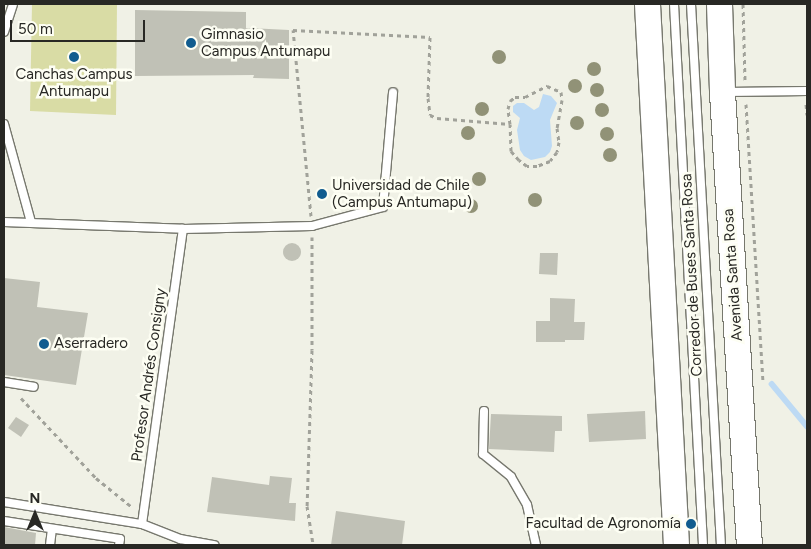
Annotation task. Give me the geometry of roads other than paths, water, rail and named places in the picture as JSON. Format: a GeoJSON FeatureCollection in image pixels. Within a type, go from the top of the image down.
{"type":"FeatureCollection","features":[{"type":"Feature","properties":{"kind":"main road"},"geometry":{"type":"LineString","coordinates":[[646,4],[676,545]]}},
{"type":"Feature","properties":{"kind":"main road","name":"Avenida Santa Rosa"},"geometry":{"type":"LineString","coordinates":[[719,4],[734,92],[749,545]]}},
{"type":"Feature","properties":{"kind":"lane"},"geometry":{"type":"LineString","coordinates":[[4,32],[13,4]]}},
{"type":"Feature","properties":{"kind":"lane","name":"Corredor de Buses Santa Rosa"},"geometry":{"type":"LineString","coordinates":[[674,4],[685,244],[703,545]]}},
{"type":"Feature","properties":{"kind":"lane","name":"Corredor de Buses Santa Rosa"},"geometry":{"type":"LineString","coordinates":[[691,4],[721,545]]}},
{"type":"Feature","properties":{"kind":"lane"},"geometry":{"type":"LineString","coordinates":[[734,92],[807,91]]}},
{"type":"Feature","properties":{"kind":"lane"},"geometry":{"type":"LineString","coordinates":[[4,222],[183,229],[312,226],[383,207],[393,92]]}},
{"type":"Feature","properties":{"kind":"lane"},"geometry":{"type":"LineString","coordinates":[[4,124],[31,222]]}},
{"type":"Feature","properties":{"kind":"lane","name":"Profesor Andrés Consigny"},"geometry":{"type":"LineString","coordinates":[[142,524],[183,229]]}},
{"type":"Feature","properties":{"kind":"lane"},"geometry":{"type":"LineString","coordinates":[[5,382],[34,387]]}},
{"type":"Feature","properties":{"kind":"lane"},"geometry":{"type":"LineString","coordinates":[[484,411],[483,454],[511,477],[527,504],[536,545]]}},
{"type":"Feature","properties":{"kind":"lane"},"geometry":{"type":"LineString","coordinates":[[4,502],[142,524],[179,542],[214,545]]}},
{"type":"Feature","properties":{"kind":"lane"},"geometry":{"type":"LineString","coordinates":[[4,521],[120,539],[119,545]]}},
{"type":"Feature","properties":{"kind":"lane"},"geometry":{"type":"LineString","coordinates":[[50,545],[52,529]]}},
{"type":"Feature","properties":{"kind":"water"},"geometry":{"type":"Polygon","coordinates":[[[543,94],[551,96],[557,103],[550,120],[552,146],[550,152],[545,157],[531,160],[524,156],[520,150],[517,130],[520,118],[513,112],[513,106],[517,103],[524,103],[534,110],[539,107],[543,94]]]}},
{"type":"Feature","properties":{"kind":"waterway"},"geometry":{"type":"LineString","coordinates":[[772,384],[807,426]]}},
{"type":"Feature","properties":{"kind":"place","name":"Gimnasio Campus Antumapu"},"geometry":{"type":"Point","coordinates":[191,43]}},
{"type":"Feature","properties":{"kind":"place","name":"Canchas Campus Antumapu"},"geometry":{"type":"Point","coordinates":[74,57]}},
{"type":"Feature","properties":{"kind":"place","name":"Universidad de Chile (Campus Antumapu)"},"geometry":{"type":"Point","coordinates":[322,194]}},
{"type":"Feature","properties":{"kind":"place","name":"Aserradero"},"geometry":{"type":"Point","coordinates":[44,344]}},
{"type":"Feature","properties":{"kind":"place","name":"Facultad de Agronomía"},"geometry":{"type":"Point","coordinates":[691,524]}}]}
